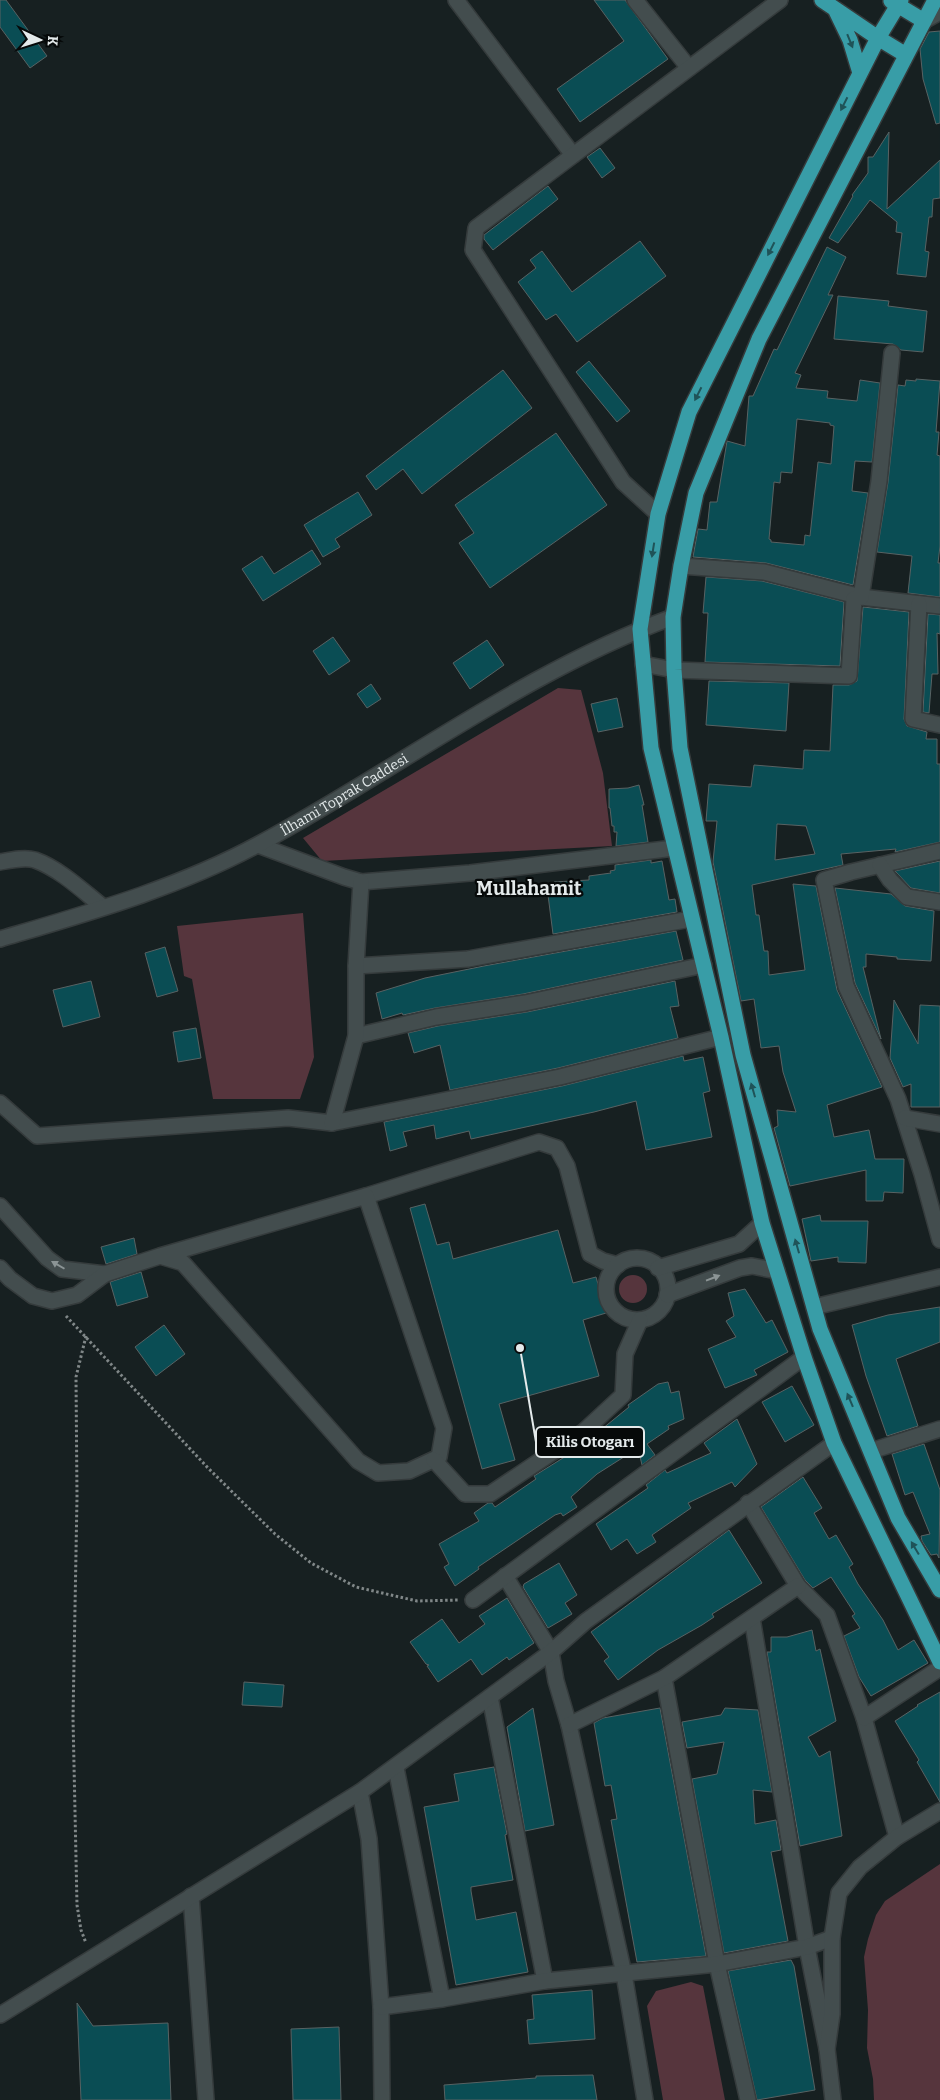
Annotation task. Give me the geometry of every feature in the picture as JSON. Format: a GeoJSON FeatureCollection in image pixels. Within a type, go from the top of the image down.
{"type":"FeatureCollection","features":[{"type":"Feature","properties":{"kind":"main road"},"geometry":{"type":"LineString","coordinates":[[822,0],[906,55]]}},
{"type":"Feature","properties":{"kind":"main road"},"geometry":{"type":"LineString","coordinates":[[935,0],[759,339],[696,493],[673,617],[674,670],[680,748],[743,1055],[820,1329],[872,1451],[898,1518],[940,1590]]}},
{"type":"Feature","properties":{"kind":"main road"},"geometry":{"type":"LineString","coordinates":[[924,21],[897,2],[689,412],[658,514],[640,629],[650,748],[722,1037],[762,1223],[804,1357],[834,1443],[940,1662]]}},
{"type":"Feature","properties":{"kind":"main road"},"geometry":{"type":"LineString","coordinates":[[835,10],[850,40],[860,73]]}},
{"type":"Feature","properties":{"kind":"street"},"geometry":{"type":"LineString","coordinates":[[456,0],[573,155]]}},
{"type":"Feature","properties":{"kind":"street"},"geometry":{"type":"LineString","coordinates":[[635,0],[689,68]]}},
{"type":"Feature","properties":{"kind":"street"},"geometry":{"type":"LineString","coordinates":[[658,514],[623,482],[473,250],[476,228],[780,0]]}},
{"type":"Feature","properties":{"kind":"street"},"geometry":{"type":"LineString","coordinates":[[924,21],[940,12]]}},
{"type":"Feature","properties":{"kind":"street"},"geometry":{"type":"LineString","coordinates":[[861,597],[879,481],[892,353]]}},
{"type":"Feature","properties":{"kind":"street"},"geometry":{"type":"LineString","coordinates":[[681,566],[764,572],[861,597],[940,606]]}},
{"type":"Feature","properties":{"kind":"street"},"geometry":{"type":"LineString","coordinates":[[643,664],[674,670],[849,676],[854,599],[861,597]]}},
{"type":"Feature","properties":{"kind":"street"},"geometry":{"type":"LineString","coordinates":[[920,604],[913,719],[940,726]]}},
{"type":"Feature","properties":{"kind":"street","name":"İlhami Toprak Caddesi"},"geometry":{"type":"LineString","coordinates":[[0,939],[171,885],[258,845],[491,706],[572,662],[640,629],[673,617]]}},
{"type":"Feature","properties":{"kind":"street"},"geometry":{"type":"LineString","coordinates":[[258,845],[344,878],[361,882],[470,873],[674,848]]}},
{"type":"Feature","properties":{"kind":"street"},"geometry":{"type":"LineString","coordinates":[[940,851],[824,880],[846,986],[898,1098],[940,1240]]}},
{"type":"Feature","properties":{"kind":"street"},"geometry":{"type":"LineString","coordinates":[[0,862],[23,859],[34,860],[54,870],[103,907]]}},
{"type":"Feature","properties":{"kind":"street"},"geometry":{"type":"LineString","coordinates":[[880,865],[890,880],[907,897],[940,902]]}},
{"type":"Feature","properties":{"kind":"street"},"geometry":{"type":"LineString","coordinates":[[332,1123],[356,1036],[356,966],[361,882]]}},
{"type":"Feature","properties":{"kind":"street"},"geometry":{"type":"LineString","coordinates":[[356,966],[468,959],[691,918]]}},
{"type":"Feature","properties":{"kind":"street"},"geometry":{"type":"LineString","coordinates":[[356,1036],[436,1017],[525,1004],[704,965]]}},
{"type":"Feature","properties":{"kind":"street"},"geometry":{"type":"LineString","coordinates":[[0,1103],[37,1136],[288,1118],[332,1123],[560,1077],[722,1037]]}},
{"type":"Feature","properties":{"kind":"street"},"geometry":{"type":"LineString","coordinates":[[905,1118],[940,1124]]}},
{"type":"Feature","properties":{"kind":"street"},"geometry":{"type":"LineString","coordinates":[[0,1268],[10,1279],[33,1296],[52,1301],[77,1295],[105,1274],[160,1256],[366,1196],[539,1142],[558,1148],[567,1166],[590,1254],[603,1261],[618,1265]]}},
{"type":"Feature","properties":{"kind":"street"},"geometry":{"type":"LineString","coordinates":[[160,1256],[183,1263],[358,1461],[378,1472],[409,1471],[439,1458],[444,1428],[366,1196]]}},
{"type":"Feature","properties":{"kind":"street"},"geometry":{"type":"LineString","coordinates":[[0,1206],[47,1258],[62,1269],[105,1274]]}},
{"type":"Feature","properties":{"kind":"street"},"geometry":{"type":"LineString","coordinates":[[658,1268],[739,1244],[762,1223]]}},
{"type":"Feature","properties":{"kind":"street"},"geometry":{"type":"LineString","coordinates":[[634,1258],[643,1259],[658,1268],[664,1276],[667,1285],[667,1295],[658,1312],[650,1318],[630,1320],[614,1310],[608,1301],[606,1291],[611,1272],[618,1265],[634,1258]]}},
{"type":"Feature","properties":{"kind":"street"},"geometry":{"type":"LineString","coordinates":[[667,1295],[740,1268],[752,1266],[777,1271]]}},
{"type":"Feature","properties":{"kind":"street"},"geometry":{"type":"LineString","coordinates":[[814,1307],[940,1277]]}},
{"type":"Feature","properties":{"kind":"street"},"geometry":{"type":"LineString","coordinates":[[434,1460],[465,1494],[490,1494],[583,1432],[623,1395],[625,1354],[640,1320]]}},
{"type":"Feature","properties":{"kind":"street"},"geometry":{"type":"LineString","coordinates":[[473,1600],[804,1357]]}},
{"type":"Feature","properties":{"kind":"street"},"geometry":{"type":"LineString","coordinates":[[872,1451],[940,1429]]}},
{"type":"Feature","properties":{"kind":"street"},"geometry":{"type":"LineString","coordinates":[[0,2015],[396,1768],[551,1652],[586,1621],[748,1502],[834,1443]]}},
{"type":"Feature","properties":{"kind":"street"},"geometry":{"type":"LineString","coordinates":[[748,1502],[798,1586],[827,1615],[864,1718],[897,1837]]}},
{"type":"Feature","properties":{"kind":"street"},"geometry":{"type":"LineString","coordinates":[[505,1576],[551,1652],[556,1681],[569,1724],[624,1974],[645,2100]]}},
{"type":"Feature","properties":{"kind":"street"},"geometry":{"type":"LineString","coordinates":[[569,1724],[664,1678],[798,1586]]}},
{"type":"Feature","properties":{"kind":"street"},"geometry":{"type":"LineString","coordinates":[[752,1618],[807,1947],[827,2049],[833,2100]]}},
{"type":"Feature","properties":{"kind":"street"},"geometry":{"type":"LineString","coordinates":[[864,1718],[940,1668]]}},
{"type":"Feature","properties":{"kind":"street"},"geometry":{"type":"LineString","coordinates":[[664,1678],[717,1964],[748,2100]]}},
{"type":"Feature","properties":{"kind":"street"},"geometry":{"type":"LineString","coordinates":[[490,1697],[545,1981]]}},
{"type":"Feature","properties":{"kind":"street"},"geometry":{"type":"LineString","coordinates":[[396,1768],[442,1999]]}},
{"type":"Feature","properties":{"kind":"street"},"geometry":{"type":"LineString","coordinates":[[360,1792],[369,1839],[381,2007],[382,2100]]}},
{"type":"Feature","properties":{"kind":"street"},"geometry":{"type":"LineString","coordinates":[[827,2049],[832,2014],[832,1938],[839,1893],[860,1867],[897,1837],[940,1811]]}},
{"type":"Feature","properties":{"kind":"street"},"geometry":{"type":"LineString","coordinates":[[191,1896],[206,2100]]}},
{"type":"Feature","properties":{"kind":"street"},"geometry":{"type":"LineString","coordinates":[[381,2007],[442,1999],[545,1981],[717,1964],[807,1947],[832,1938]]}},
{"type":"Feature","properties":{"kind":"path"},"geometry":{"type":"LineString","coordinates":[[52,1301],[208,1468],[275,1534],[311,1563],[356,1587],[391,1595],[417,1600],[473,1600]]}},
{"type":"Feature","properties":{"kind":"path"},"geometry":{"type":"LineString","coordinates":[[86,1336],[76,1377],[77,1497],[73,1718],[77,1905],[81,1930],[92,1958]]}},
{"type":"Feature","properties":{"kind":"shaded area"},"geometry":{"type":"Polygon","coordinates":[[[558,688],[581,690],[603,773],[612,846],[322,861],[303,838],[558,688]]]}},
{"type":"Feature","properties":{"kind":"shaded area"},"geometry":{"type":"Polygon","coordinates":[[[303,913],[314,1057],[300,1099],[213,1099],[192,979],[184,976],[177,926],[303,913]]]}},
{"type":"Feature","properties":{"kind":"shaded area"},"geometry":{"type":"Polygon","coordinates":[[[633,1275],[643,1279],[647,1289],[643,1299],[633,1303],[623,1299],[619,1289],[623,1279],[633,1275]]]}},
{"type":"Feature","properties":{"kind":"shaded area"},"geometry":{"type":"Polygon","coordinates":[[[940,1864],[940,2100],[874,2100],[873,2079],[867,2048],[868,2010],[864,1957],[868,1939],[876,1915],[885,1901],[940,1864]]]}},
{"type":"Feature","properties":{"kind":"shaded area"},"geometry":{"type":"Polygon","coordinates":[[[691,1982],[703,1986],[725,2100],[663,2100],[647,2006],[656,1991],[691,1982]]]}},
{"type":"Feature","properties":{"kind":"building"},"geometry":{"type":"Polygon","coordinates":[[[0,0],[6,0],[47,56],[30,68],[0,27],[0,0]]]}},
{"type":"Feature","properties":{"kind":"building"},"geometry":{"type":"Polygon","coordinates":[[[594,0],[625,0],[668,59],[580,122],[557,89],[624,41],[594,0]]]}},
{"type":"Feature","properties":{"kind":"building"},"geometry":{"type":"Polygon","coordinates":[[[940,31],[940,123],[936,124],[923,79],[920,49],[929,32],[940,31]]]}},
{"type":"Feature","properties":{"kind":"building"},"geometry":{"type":"Polygon","coordinates":[[[889,132],[887,209],[940,160],[940,198],[933,199],[932,217],[929,217],[925,251],[929,252],[926,277],[897,274],[902,233],[896,232],[897,222],[870,200],[838,243],[829,238],[852,195],[868,173],[868,157],[873,157],[889,132]]]}},
{"type":"Feature","properties":{"kind":"building"},"geometry":{"type":"Polygon","coordinates":[[[600,148],[615,168],[602,178],[587,157],[600,148]]]}},
{"type":"Feature","properties":{"kind":"building"},"geometry":{"type":"Polygon","coordinates":[[[548,186],[558,199],[493,250],[484,239],[484,235],[548,186]]]}},
{"type":"Feature","properties":{"kind":"building"},"geometry":{"type":"Polygon","coordinates":[[[640,241],[666,276],[577,342],[556,314],[546,320],[518,282],[536,268],[530,260],[542,251],[572,292],[640,241]]]}},
{"type":"Feature","properties":{"kind":"building"},"geometry":{"type":"Polygon","coordinates":[[[827,247],[846,257],[828,295],[833,295],[795,373],[801,375],[796,388],[828,391],[827,398],[857,401],[860,380],[880,383],[872,462],[855,461],[852,491],[868,493],[853,585],[766,563],[693,557],[698,529],[707,530],[710,502],[717,502],[727,441],[745,446],[749,396],[753,396],[774,349],[777,350],[827,247]],[[797,419],[792,473],[781,472],[780,483],[774,482],[769,539],[771,542],[804,545],[805,535],[810,536],[818,462],[831,464],[834,426],[830,425],[830,423],[797,419]]]}},
{"type":"Feature","properties":{"kind":"building"},"geometry":{"type":"Polygon","coordinates":[[[838,296],[889,301],[888,306],[927,311],[923,352],[901,350],[893,344],[834,339],[838,296]]]}},
{"type":"Feature","properties":{"kind":"building"},"geometry":{"type":"Polygon","coordinates":[[[589,361],[630,411],[617,422],[576,372],[589,361]]]}},
{"type":"Feature","properties":{"kind":"building"},"geometry":{"type":"Polygon","coordinates":[[[503,370],[532,408],[422,494],[403,469],[376,490],[366,476],[503,370]]]}},
{"type":"Feature","properties":{"kind":"building"},"geometry":{"type":"Polygon","coordinates":[[[916,379],[940,381],[936,432],[939,432],[937,455],[940,456],[940,546],[938,563],[940,563],[940,597],[908,593],[912,556],[877,552],[888,482],[898,385],[905,386],[906,380],[916,381],[916,379]]]}},
{"type":"Feature","properties":{"kind":"building"},"geometry":{"type":"Polygon","coordinates":[[[556,433],[607,505],[490,588],[459,543],[474,533],[455,505],[556,433]]]}},
{"type":"Feature","properties":{"kind":"building"},"geometry":{"type":"Polygon","coordinates":[[[358,492],[372,515],[335,539],[340,547],[323,557],[304,525],[358,492]]]}},
{"type":"Feature","properties":{"kind":"building"},"geometry":{"type":"Polygon","coordinates":[[[312,550],[321,564],[263,601],[242,569],[262,556],[274,574],[312,550]]]}},
{"type":"Feature","properties":{"kind":"building"},"geometry":{"type":"Polygon","coordinates":[[[706,577],[762,581],[844,602],[840,666],[705,662],[708,613],[703,613],[706,577]]]}},
{"type":"Feature","properties":{"kind":"building"},"geometry":{"type":"Polygon","coordinates":[[[863,607],[909,612],[904,719],[907,726],[927,732],[926,739],[937,739],[937,764],[940,764],[940,842],[895,852],[896,849],[841,854],[843,865],[752,885],[756,915],[759,915],[764,951],[768,951],[769,975],[805,970],[793,884],[816,886],[837,990],[882,1087],[827,1105],[834,1137],[869,1130],[875,1159],[904,1159],[903,1193],[884,1192],[883,1201],[866,1201],[866,1170],[790,1186],[774,1128],[778,1126],[777,1110],[796,1112],[783,1072],[779,1046],[761,1048],[754,999],[741,1001],[713,862],[717,821],[706,821],[709,784],[751,787],[754,765],[803,769],[804,750],[830,751],[833,685],[849,685],[857,681],[863,607]],[[777,824],[775,860],[815,854],[806,826],[777,824]]]}},
{"type":"Feature","properties":{"kind":"building"},"geometry":{"type":"Polygon","coordinates":[[[928,614],[940,615],[940,634],[937,633],[938,674],[932,674],[929,713],[923,712],[928,614]]]}},
{"type":"Feature","properties":{"kind":"building"},"geometry":{"type":"Polygon","coordinates":[[[333,637],[350,661],[329,675],[313,651],[333,637]]]}},
{"type":"Feature","properties":{"kind":"building"},"geometry":{"type":"Polygon","coordinates":[[[487,640],[504,665],[470,689],[453,663],[487,640]]]}},
{"type":"Feature","properties":{"kind":"building"},"geometry":{"type":"Polygon","coordinates":[[[709,681],[789,683],[786,731],[706,725],[709,681]]]}},
{"type":"Feature","properties":{"kind":"building"},"geometry":{"type":"Polygon","coordinates":[[[371,684],[381,699],[367,708],[357,694],[371,684]]]}},
{"type":"Feature","properties":{"kind":"building"},"geometry":{"type":"Polygon","coordinates":[[[617,698],[623,727],[598,732],[591,704],[617,698]]]}},
{"type":"Feature","properties":{"kind":"building"},"geometry":{"type":"Polygon","coordinates":[[[639,785],[644,805],[642,805],[648,842],[616,846],[617,832],[614,832],[614,826],[612,826],[609,808],[609,789],[628,788],[639,785]]]}},
{"type":"Feature","properties":{"kind":"building"},"geometry":{"type":"Polygon","coordinates":[[[651,860],[651,863],[662,861],[669,900],[675,899],[677,912],[553,934],[548,895],[555,895],[554,882],[589,880],[589,876],[611,873],[610,871],[615,870],[615,865],[651,860]]]}},
{"type":"Feature","properties":{"kind":"building"},"geometry":{"type":"Polygon","coordinates":[[[940,861],[940,893],[911,888],[895,871],[940,861]]]}},
{"type":"Feature","properties":{"kind":"building"},"geometry":{"type":"Polygon","coordinates":[[[835,888],[891,894],[905,906],[934,911],[931,961],[897,959],[897,957],[866,954],[866,967],[863,967],[881,1039],[855,983],[835,888]]]}},
{"type":"Feature","properties":{"kind":"building"},"geometry":{"type":"Polygon","coordinates":[[[676,931],[683,960],[523,994],[403,1015],[402,1013],[382,1019],[376,993],[425,978],[676,931]]]}},
{"type":"Feature","properties":{"kind":"building"},"geometry":{"type":"Polygon","coordinates":[[[165,947],[178,991],[157,997],[145,953],[165,947]]]}},
{"type":"Feature","properties":{"kind":"building"},"geometry":{"type":"Polygon","coordinates":[[[91,981],[100,1017],[63,1027],[53,990],[91,981]]]}},
{"type":"Feature","properties":{"kind":"building"},"geometry":{"type":"Polygon","coordinates":[[[675,981],[679,1006],[670,1007],[678,1038],[558,1068],[450,1090],[440,1045],[414,1053],[408,1033],[438,1026],[527,1012],[675,981]]]}},
{"type":"Feature","properties":{"kind":"building"},"geometry":{"type":"Polygon","coordinates":[[[894,1000],[918,1044],[920,1005],[940,1006],[940,1107],[911,1107],[911,1084],[903,1087],[890,1058],[894,1000]]]}},
{"type":"Feature","properties":{"kind":"building"},"geometry":{"type":"Polygon","coordinates":[[[196,1028],[201,1058],[178,1062],[173,1032],[196,1028]]]}},
{"type":"Feature","properties":{"kind":"building"},"geometry":{"type":"Polygon","coordinates":[[[683,1056],[684,1061],[703,1057],[710,1091],[703,1093],[712,1137],[646,1150],[636,1101],[471,1139],[469,1131],[436,1139],[434,1125],[403,1132],[407,1146],[390,1151],[384,1122],[562,1086],[683,1056]]]}},
{"type":"Feature","properties":{"kind":"building"},"geometry":{"type":"Polygon","coordinates":[[[425,1204],[437,1245],[449,1242],[453,1259],[558,1230],[573,1283],[596,1277],[606,1313],[583,1320],[599,1376],[499,1404],[515,1460],[482,1469],[410,1208],[425,1204]]]}},
{"type":"Feature","properties":{"kind":"building"},"geometry":{"type":"Polygon","coordinates":[[[820,1215],[821,1221],[868,1221],[866,1263],[838,1262],[838,1257],[811,1261],[802,1219],[820,1215]]]}},
{"type":"Feature","properties":{"kind":"building"},"geometry":{"type":"Polygon","coordinates":[[[134,1238],[137,1254],[106,1264],[101,1247],[134,1238]]]}},
{"type":"Feature","properties":{"kind":"building"},"geometry":{"type":"Polygon","coordinates":[[[141,1272],[148,1297],[117,1306],[110,1282],[141,1272]]]}},
{"type":"Feature","properties":{"kind":"building"},"geometry":{"type":"Polygon","coordinates":[[[745,1289],[766,1323],[772,1320],[788,1352],[754,1370],[757,1375],[725,1388],[708,1349],[736,1337],[726,1321],[734,1316],[728,1293],[745,1289]]]}},
{"type":"Feature","properties":{"kind":"building"},"geometry":{"type":"Polygon","coordinates":[[[940,1307],[940,1342],[896,1359],[918,1426],[887,1436],[866,1376],[852,1325],[888,1315],[940,1307]]]}},
{"type":"Feature","properties":{"kind":"building"},"geometry":{"type":"Polygon","coordinates":[[[164,1325],[185,1354],[156,1376],[135,1347],[164,1325]]]}},
{"type":"Feature","properties":{"kind":"building"},"geometry":{"type":"Polygon","coordinates":[[[668,1382],[671,1393],[679,1391],[684,1419],[668,1426],[669,1429],[647,1444],[655,1455],[642,1465],[638,1448],[597,1474],[571,1497],[577,1507],[563,1516],[561,1513],[555,1515],[478,1567],[479,1569],[455,1586],[444,1567],[449,1564],[439,1544],[479,1521],[474,1513],[488,1503],[492,1503],[495,1507],[536,1479],[534,1476],[592,1440],[591,1438],[629,1407],[628,1405],[658,1384],[668,1382]]]}},
{"type":"Feature","properties":{"kind":"building"},"geometry":{"type":"Polygon","coordinates":[[[792,1386],[814,1425],[785,1442],[762,1402],[792,1386]]]}},
{"type":"Feature","properties":{"kind":"building"},"geometry":{"type":"Polygon","coordinates":[[[737,1419],[757,1464],[735,1487],[732,1482],[688,1503],[691,1508],[652,1535],[656,1542],[637,1554],[627,1539],[611,1550],[596,1524],[648,1488],[646,1485],[665,1470],[667,1473],[711,1453],[704,1443],[737,1419]]]}},
{"type":"Feature","properties":{"kind":"building"},"geometry":{"type":"Polygon","coordinates":[[[924,1444],[940,1490],[939,1558],[937,1554],[931,1555],[922,1541],[921,1536],[930,1534],[913,1492],[905,1495],[892,1454],[924,1444]]]}},
{"type":"Feature","properties":{"kind":"building"},"geometry":{"type":"Polygon","coordinates":[[[803,1477],[822,1508],[814,1513],[829,1539],[836,1535],[853,1564],[849,1567],[858,1584],[883,1620],[898,1650],[914,1640],[928,1663],[871,1696],[859,1677],[844,1636],[860,1628],[852,1616],[855,1614],[831,1577],[813,1588],[805,1580],[761,1507],[803,1477]]]}},
{"type":"Feature","properties":{"kind":"building"},"geometry":{"type":"Polygon","coordinates":[[[729,1530],[762,1583],[712,1614],[714,1617],[702,1625],[658,1650],[618,1680],[604,1661],[609,1657],[591,1632],[729,1530]]]}},
{"type":"Feature","properties":{"kind":"building"},"geometry":{"type":"Polygon","coordinates":[[[559,1563],[577,1595],[565,1603],[572,1614],[548,1628],[523,1587],[524,1584],[559,1563]]]}},
{"type":"Feature","properties":{"kind":"building"},"geometry":{"type":"Polygon","coordinates":[[[507,1598],[534,1643],[509,1660],[507,1657],[482,1675],[471,1659],[438,1682],[427,1666],[429,1665],[426,1664],[410,1642],[442,1619],[459,1643],[485,1624],[479,1616],[507,1598]]]}},
{"type":"Feature","properties":{"kind":"building"},"geometry":{"type":"Polygon","coordinates":[[[812,1630],[816,1651],[820,1649],[836,1721],[808,1737],[819,1757],[830,1751],[842,1836],[800,1846],[767,1652],[771,1652],[771,1637],[787,1637],[812,1630]]]}},
{"type":"Feature","properties":{"kind":"building"},"geometry":{"type":"Polygon","coordinates":[[[244,1682],[284,1685],[282,1707],[242,1705],[244,1682]]]}},
{"type":"Feature","properties":{"kind":"building"},"geometry":{"type":"Polygon","coordinates":[[[940,1692],[940,1802],[917,1762],[919,1760],[895,1721],[917,1705],[940,1692]]]}},
{"type":"Feature","properties":{"kind":"building"},"geometry":{"type":"Polygon","coordinates":[[[533,1708],[554,1825],[525,1831],[507,1727],[533,1708]]]}},
{"type":"Feature","properties":{"kind":"building"},"geometry":{"type":"Polygon","coordinates":[[[660,1708],[706,1956],[637,1962],[611,1820],[617,1819],[611,1785],[605,1786],[594,1723],[603,1718],[660,1708]]]}},
{"type":"Feature","properties":{"kind":"building"},"geometry":{"type":"Polygon","coordinates":[[[725,1708],[758,1710],[772,1792],[753,1790],[755,1824],[776,1820],[781,1850],[771,1852],[788,1941],[724,1953],[692,1779],[717,1774],[724,1742],[687,1748],[682,1722],[721,1715],[725,1708]]]}},
{"type":"Feature","properties":{"kind":"building"},"geometry":{"type":"Polygon","coordinates":[[[494,1767],[507,1834],[505,1835],[513,1880],[471,1887],[471,1891],[476,1920],[516,1912],[528,1972],[456,1985],[424,1807],[459,1801],[454,1774],[494,1767]]]}},
{"type":"Feature","properties":{"kind":"building"},"geometry":{"type":"Polygon","coordinates":[[[791,1960],[794,1966],[815,2090],[757,2100],[728,1971],[791,1960]]]}},
{"type":"Feature","properties":{"kind":"building"},"geometry":{"type":"Polygon","coordinates":[[[592,1990],[595,2039],[529,2044],[527,2020],[534,2019],[532,1995],[592,1990]]]}},
{"type":"Feature","properties":{"kind":"building"},"geometry":{"type":"Polygon","coordinates":[[[77,2003],[93,2026],[168,2023],[171,2100],[81,2100],[77,2003]]]}},
{"type":"Feature","properties":{"kind":"building"},"geometry":{"type":"Polygon","coordinates":[[[339,2027],[341,2100],[293,2100],[291,2029],[339,2027]]]}},
{"type":"Feature","properties":{"kind":"building"},"geometry":{"type":"Polygon","coordinates":[[[593,2075],[597,2100],[445,2100],[444,2085],[536,2078],[536,2076],[593,2075]]]}},
{"type":"Feature","properties":{"kind":"place","name":"Kilis Otogarı"},"geometry":{"type":"Point","coordinates":[520,1348]}},
{"type":"Feature","properties":{"kind":"district","name":"Mullahamit"},"geometry":{"type":"Point","coordinates":[529,888]}}]}
